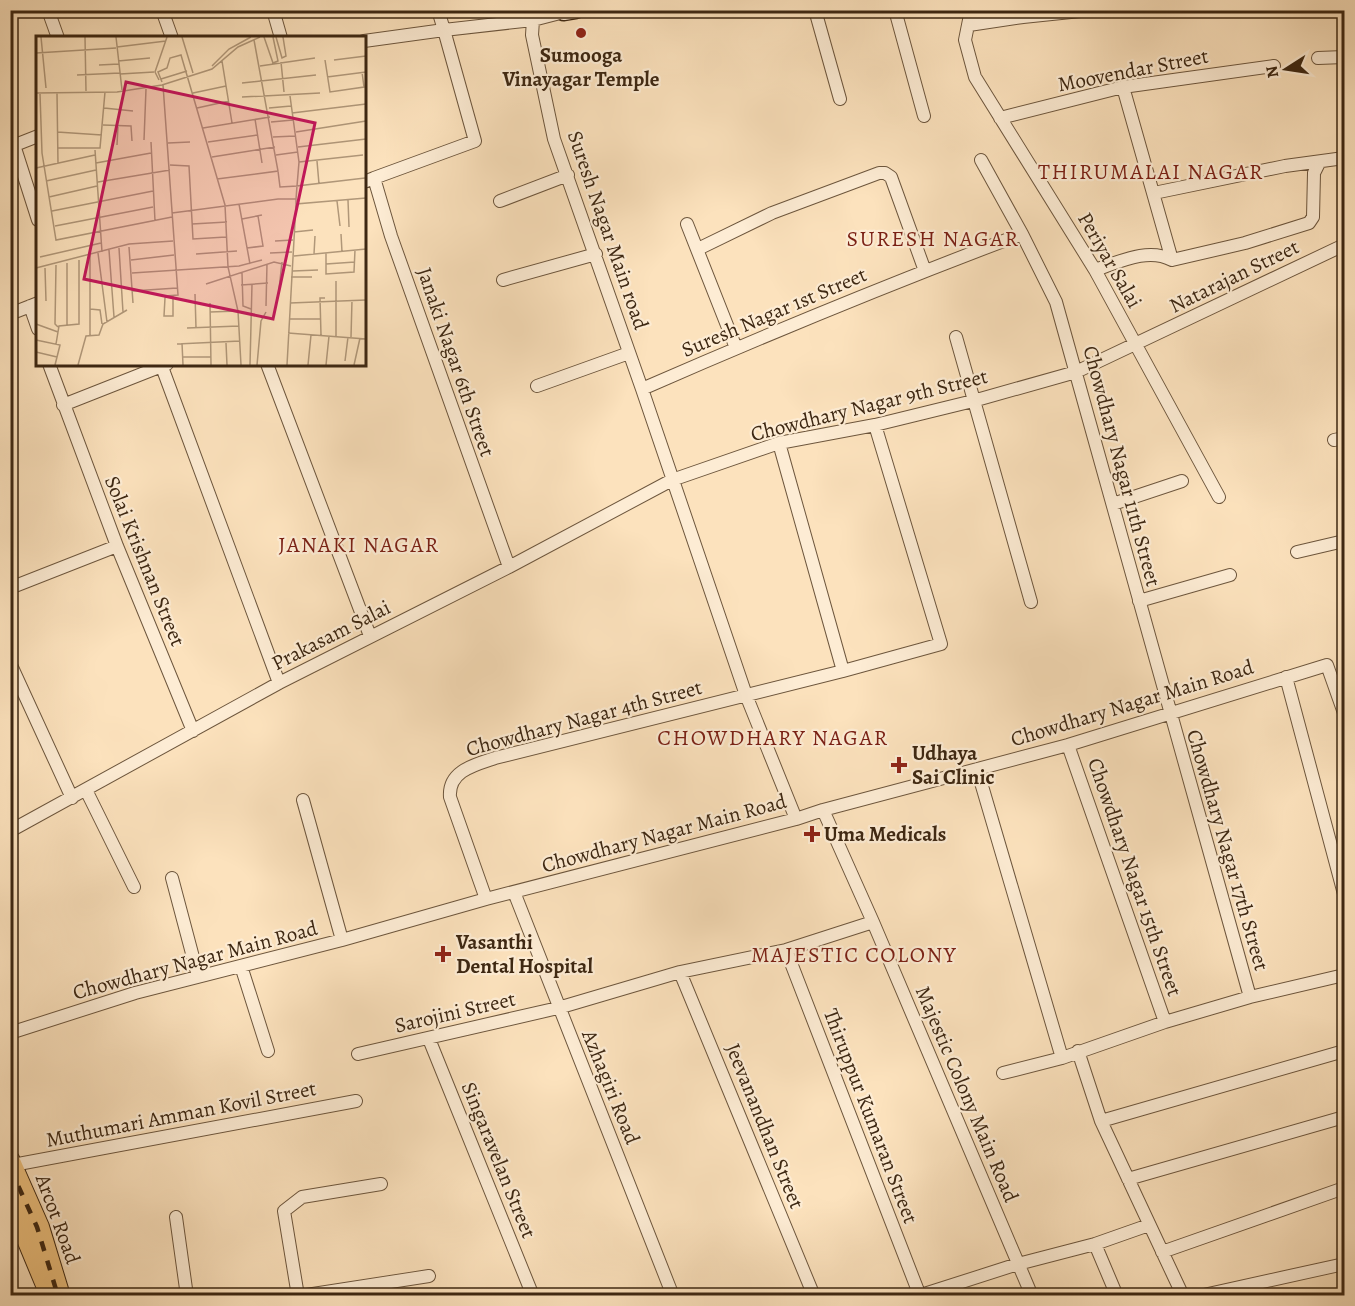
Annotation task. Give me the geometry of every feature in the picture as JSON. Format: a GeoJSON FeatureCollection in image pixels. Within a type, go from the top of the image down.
{"type":"FeatureCollection","features":[{"type":"Feature","properties":{"kind":"main road","name":"Arcot Road"},"geometry":{"type":"LineString","coordinates":[[12,1162],[40,1227],[61,1296]]}},
{"type":"Feature","properties":{"kind":"main road","name":"Arcot Road"},"geometry":{"type":"LineString","coordinates":[[10,1201],[39,1266],[49,1296]]}},
{"type":"Feature","properties":{"kind":"street"},"geometry":{"type":"LineString","coordinates":[[48,10],[57,36]]}},
{"type":"Feature","properties":{"kind":"street"},"geometry":{"type":"LineString","coordinates":[[162,10],[171,36]]}},
{"type":"Feature","properties":{"kind":"street"},"geometry":{"type":"LineString","coordinates":[[273,10],[280,36]]}},
{"type":"Feature","properties":{"kind":"street"},"geometry":{"type":"LineString","coordinates":[[369,180],[475,141],[438,10]]}},
{"type":"Feature","properties":{"kind":"street"},"geometry":{"type":"LineString","coordinates":[[815,10],[840,99]]}},
{"type":"Feature","properties":{"kind":"street"},"geometry":{"type":"LineString","coordinates":[[895,10],[924,116]]}},
{"type":"Feature","properties":{"kind":"street","name":"Periyar Salai"},"geometry":{"type":"LineString","coordinates":[[971,10],[965,40],[975,77],[1095,270],[1219,497]]}},
{"type":"Feature","properties":{"kind":"street"},"geometry":{"type":"LineString","coordinates":[[969,26],[1023,17],[1090,10]]}},
{"type":"Feature","properties":{"kind":"street"},"geometry":{"type":"LineString","coordinates":[[366,41],[533,20],[568,11]]}},
{"type":"Feature","properties":{"kind":"street","name":"Suresh Nagar Main road"},"geometry":{"type":"LineString","coordinates":[[533,20],[532,35],[554,138],[596,254],[746,695],[796,819]]}},
{"type":"Feature","properties":{"kind":"street"},"geometry":{"type":"LineString","coordinates":[[1318,58],[1344,57]]}},
{"type":"Feature","properties":{"kind":"street","name":"Moovendar Street"},"geometry":{"type":"LineString","coordinates":[[1000,118],[1124,87],[1274,66]]}},
{"type":"Feature","properties":{"kind":"street"},"geometry":{"type":"LineString","coordinates":[[1124,87],[1172,260]]}},
{"type":"Feature","properties":{"kind":"street"},"geometry":{"type":"LineString","coordinates":[[36,137],[12,146],[36,214]]}},
{"type":"Feature","properties":{"kind":"street"},"geometry":{"type":"LineString","coordinates":[[1154,193],[1285,166],[1344,158]]}},
{"type":"Feature","properties":{"kind":"street","name":"Chowdhary Nagar 11th Street"},"geometry":{"type":"LineString","coordinates":[[981,160],[1056,302],[1169,714]]}},
{"type":"Feature","properties":{"kind":"street"},"geometry":{"type":"LineString","coordinates":[[1095,270],[1136,256],[1163,255],[1172,260],[1245,243],[1310,223],[1313,217],[1314,173],[1319,163]]}},
{"type":"Feature","properties":{"kind":"street"},"geometry":{"type":"LineString","coordinates":[[698,249],[772,213],[879,173],[885,173],[891,177],[925,271]]}},
{"type":"Feature","properties":{"kind":"street"},"geometry":{"type":"LineString","coordinates":[[500,201],[568,175]]}},
{"type":"Feature","properties":{"kind":"street","name":"Janaki Nagar 6th Street"},"geometry":{"type":"LineString","coordinates":[[369,180],[509,567]]}},
{"type":"Feature","properties":{"kind":"street"},"geometry":{"type":"LineString","coordinates":[[687,224],[736,348]]}},
{"type":"Feature","properties":{"kind":"street","name":"Suresh Nagar 1st Street"},"geometry":{"type":"LineString","coordinates":[[642,389],[736,348],[1022,234]]}},
{"type":"Feature","properties":{"kind":"street","name":"Natarajan Street"},"geometry":{"type":"LineString","coordinates":[[1076,372],[1344,245]]}},
{"type":"Feature","properties":{"kind":"street"},"geometry":{"type":"LineString","coordinates":[[503,280],[596,254]]}},
{"type":"Feature","properties":{"kind":"street"},"geometry":{"type":"LineString","coordinates":[[10,314],[34,305]]}},
{"type":"Feature","properties":{"kind":"street"},"geometry":{"type":"LineString","coordinates":[[956,337],[1031,602]]}},
{"type":"Feature","properties":{"kind":"street"},"geometry":{"type":"LineString","coordinates":[[537,386],[629,353]]}},
{"type":"Feature","properties":{"kind":"street","name":"Solai Krishnan Street"},"geometry":{"type":"LineString","coordinates":[[50,366],[117,546],[193,731]]}},
{"type":"Feature","properties":{"kind":"street"},"geometry":{"type":"LineString","coordinates":[[63,405],[164,366],[279,683]]}},
{"type":"Feature","properties":{"kind":"street"},"geometry":{"type":"LineString","coordinates":[[268,366],[370,636]]}},
{"type":"Feature","properties":{"kind":"street","name":"Chowdhary Nagar 9th Street"},"geometry":{"type":"LineString","coordinates":[[672,480],[778,443],[875,425],[1076,372]]}},
{"type":"Feature","properties":{"kind":"street","name":"Chowdhary Nagar 4th Street"},"geometry":{"type":"LineString","coordinates":[[486,899],[450,797],[449,788],[452,780],[462,771],[495,758],[843,671],[941,644],[875,425]]}},
{"type":"Feature","properties":{"kind":"street"},"geometry":{"type":"LineString","coordinates":[[778,443],[843,671]]}},
{"type":"Feature","properties":{"kind":"street","name":"Prakasam Salai"},"geometry":{"type":"LineString","coordinates":[[10,831],[279,683],[509,567],[672,480]]}},
{"type":"Feature","properties":{"kind":"street"},"geometry":{"type":"LineString","coordinates":[[1113,504],[1182,481]]}},
{"type":"Feature","properties":{"kind":"street"},"geometry":{"type":"LineString","coordinates":[[1298,552],[1344,541]]}},
{"type":"Feature","properties":{"kind":"street"},"geometry":{"type":"LineString","coordinates":[[10,588],[117,546]]}},
{"type":"Feature","properties":{"kind":"street"},"geometry":{"type":"LineString","coordinates":[[1139,601],[1230,575]]}},
{"type":"Feature","properties":{"kind":"street"},"geometry":{"type":"LineString","coordinates":[[10,663],[72,798]]}},
{"type":"Feature","properties":{"kind":"street","name":"Chowdhary Nagar Main Road"},"geometry":{"type":"LineString","coordinates":[[10,1033],[135,993],[342,940],[486,899],[796,819],[1068,745],[1327,665],[1341,693]]}},
{"type":"Feature","properties":{"kind":"street"},"geometry":{"type":"LineString","coordinates":[[1286,677],[1344,894]]}},
{"type":"Feature","properties":{"kind":"street"},"geometry":{"type":"LineString","coordinates":[[1341,693],[1344,713]]}},
{"type":"Feature","properties":{"kind":"street","name":"Chowdhary Nagar 17th Street"},"geometry":{"type":"LineString","coordinates":[[1169,714],[1250,997]]}},
{"type":"Feature","properties":{"kind":"street","name":"Chowdhary Nagar 15th Street"},"geometry":{"type":"LineString","coordinates":[[1068,745],[1165,1022]]}},
{"type":"Feature","properties":{"kind":"street"},"geometry":{"type":"LineString","coordinates":[[977,769],[1062,1058]]}},
{"type":"Feature","properties":{"kind":"street"},"geometry":{"type":"LineString","coordinates":[[86,790],[134,887]]}},
{"type":"Feature","properties":{"kind":"street"},"geometry":{"type":"LineString","coordinates":[[303,800],[342,940]]}},
{"type":"Feature","properties":{"kind":"street","name":"Majestic Colony Main Road"},"geometry":{"type":"LineString","coordinates":[[823,810],[1032,1296]]}},
{"type":"Feature","properties":{"kind":"street"},"geometry":{"type":"LineString","coordinates":[[172,878],[198,976]]}},
{"type":"Feature","properties":{"kind":"street","name":"Azhagiri Road"},"geometry":{"type":"LineString","coordinates":[[514,892],[673,1296]]}},
{"type":"Feature","properties":{"kind":"street","name":"Sarojini Street"},"geometry":{"type":"LineString","coordinates":[[358,1054],[558,1008],[680,972],[786,950],[873,922]]}},
{"type":"Feature","properties":{"kind":"street","name":"Thiruppur Kumaran Street"},"geometry":{"type":"LineString","coordinates":[[786,950],[920,1295]]}},
{"type":"Feature","properties":{"kind":"street"},"geometry":{"type":"LineString","coordinates":[[241,966],[268,1051]]}},
{"type":"Feature","properties":{"kind":"street","name":"Jeevanandhan Street"},"geometry":{"type":"LineString","coordinates":[[680,972],[814,1296]]}},
{"type":"Feature","properties":{"kind":"street"},"geometry":{"type":"LineString","coordinates":[[1003,1073],[1062,1058],[1165,1022],[1250,997],[1344,975]]}},
{"type":"Feature","properties":{"kind":"street","name":"Singaravelan Street"},"geometry":{"type":"LineString","coordinates":[[429,1039],[533,1296]]}},
{"type":"Feature","properties":{"kind":"street"},"geometry":{"type":"LineString","coordinates":[[1078,1051],[1101,1121],[1183,1296]]}},
{"type":"Feature","properties":{"kind":"street"},"geometry":{"type":"LineString","coordinates":[[1101,1121],[1344,1051]]}},
{"type":"Feature","properties":{"kind":"street","name":"Muthumari Amman Kovil Street"},"geometry":{"type":"LineString","coordinates":[[12,1162],[356,1101]]}},
{"type":"Feature","properties":{"kind":"street"},"geometry":{"type":"LineString","coordinates":[[1128,1179],[1344,1117]]}},
{"type":"Feature","properties":{"kind":"street"},"geometry":{"type":"LineString","coordinates":[[381,1184],[302,1197],[284,1210],[299,1296],[429,1276]]}},
{"type":"Feature","properties":{"kind":"street"},"geometry":{"type":"LineString","coordinates":[[1162,1252],[1344,1188]]}},
{"type":"Feature","properties":{"kind":"street"},"geometry":{"type":"LineString","coordinates":[[176,1217],[187,1296]]}},
{"type":"Feature","properties":{"kind":"street"},"geometry":{"type":"LineString","coordinates":[[920,1295],[1018,1264],[1095,1244],[1149,1225]]}},
{"type":"Feature","properties":{"kind":"street"},"geometry":{"type":"LineString","coordinates":[[1095,1244],[1118,1296]]}},
{"type":"Feature","properties":{"kind":"street"},"geometry":{"type":"LineString","coordinates":[[1199,1296],[1344,1264]]}},
{"type":"Feature","properties":{"kind":"railway"},"geometry":{"type":"LineString","coordinates":[[10,1168],[37,1227],[58,1296]]}},
{"type":"Feature","properties":{"kind":"place","name":"Sumooga Vinayagar Temple"},"geometry":{"type":"Point","coordinates":[581,33]}},
{"type":"Feature","properties":{"kind":"place","name":"Udhaya Sai Clinic"},"geometry":{"type":"Point","coordinates":[899,765]}},
{"type":"Feature","properties":{"kind":"place","name":"Uma Medicals"},"geometry":{"type":"Point","coordinates":[812,834]}},
{"type":"Feature","properties":{"kind":"place","name":"Vasanthi Dental Hospital"},"geometry":{"type":"Point","coordinates":[443,954]}},
{"type":"Feature","properties":{"kind":"district","name":"THIRUMALAI NAGAR"},"geometry":{"type":"Point","coordinates":[1151,172]}},
{"type":"Feature","properties":{"kind":"district","name":"SURESH NAGAR"},"geometry":{"type":"Point","coordinates":[933,239]}},
{"type":"Feature","properties":{"kind":"district","name":"JANAKI NAGAR"},"geometry":{"type":"Point","coordinates":[359,545]}},
{"type":"Feature","properties":{"kind":"district","name":"CHOWDHARY NAGAR"},"geometry":{"type":"Point","coordinates":[773,738]}},
{"type":"Feature","properties":{"kind":"district","name":"MAJESTIC COLONY"},"geometry":{"type":"Point","coordinates":[854,955]}}]}
